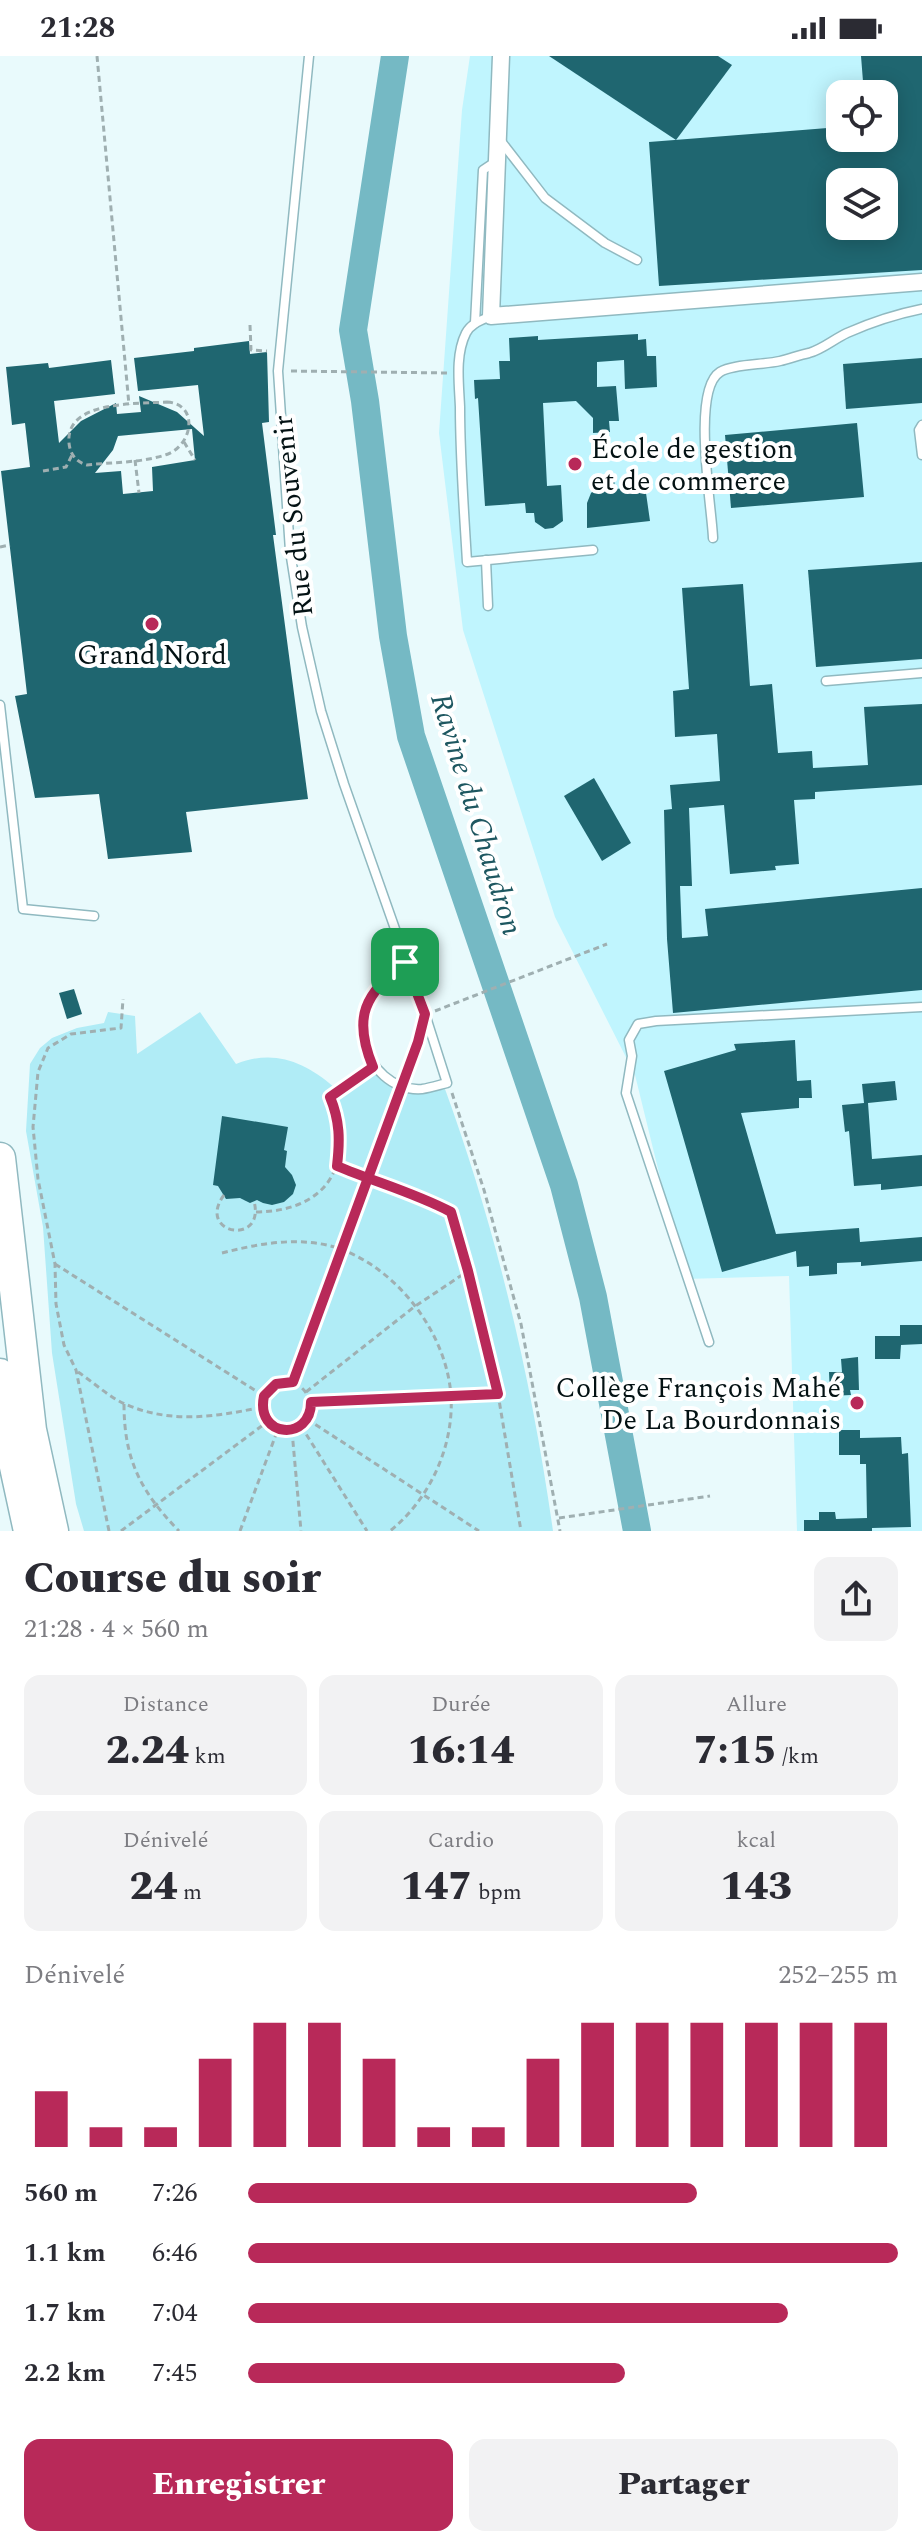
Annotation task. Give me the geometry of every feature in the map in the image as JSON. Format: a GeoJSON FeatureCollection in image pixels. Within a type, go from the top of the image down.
{"type":"FeatureCollection","features":[{"type":"Feature","properties":{"kind":"highway"},"geometry":{"type":"LineString","coordinates":[[0,1158],[31,1430],[53,1531]]}},
{"type":"Feature","properties":{"kind":"highway"},"geometry":{"type":"LineString","coordinates":[[0,1374],[7,1430],[29,1531]]}},
{"type":"Feature","properties":{"kind":"street"},"geometry":{"type":"LineString","coordinates":[[501,56],[498,160],[483,319],[922,282]]}},
{"type":"Feature","properties":{"kind":"lane","name":"Rue du Souvenir"},"geometry":{"type":"LineString","coordinates":[[309,56],[278,371],[290,551],[302,627],[321,711],[447,1083]]}},
{"type":"Feature","properties":{"kind":"lane"},"geometry":{"type":"LineString","coordinates":[[497,136],[545,198],[605,243],[637,260]]}},
{"type":"Feature","properties":{"kind":"lane"},"geometry":{"type":"LineString","coordinates":[[713,538],[704,438],[714,378],[722,371],[779,361],[816,350],[846,334],[922,309]]}},
{"type":"Feature","properties":{"kind":"lane"},"geometry":{"type":"LineString","coordinates":[[483,319],[467,330],[461,349],[459,374],[467,562],[593,550]]}},
{"type":"Feature","properties":{"kind":"lane"},"geometry":{"type":"LineString","coordinates":[[922,425],[919,430],[922,455]]}},
{"type":"Feature","properties":{"kind":"lane"},"geometry":{"type":"LineString","coordinates":[[486,560],[488,606]]}},
{"type":"Feature","properties":{"kind":"lane"},"geometry":{"type":"LineString","coordinates":[[826,681],[922,673]]}},
{"type":"Feature","properties":{"kind":"lane"},"geometry":{"type":"LineString","coordinates":[[0,705],[23,909],[94,916]]}},
{"type":"Feature","properties":{"kind":"lane"},"geometry":{"type":"LineString","coordinates":[[405,962],[386,977],[366,1005],[362,1023],[366,1049],[373,1067],[404,1086],[421,1089],[447,1083]]}},
{"type":"Feature","properties":{"kind":"lane"},"geometry":{"type":"LineString","coordinates":[[709,1342],[626,1093],[632,1056],[629,1040],[638,1024],[922,1007]]}},
{"type":"Feature","properties":{"kind":"lane"},"geometry":{"type":"LineString","coordinates":[[404,1086],[425,1014]]}},
{"type":"Feature","properties":{"kind":"path"},"geometry":{"type":"LineString","coordinates":[[97,56],[129,405]]}},
{"type":"Feature","properties":{"kind":"path"},"geometry":{"type":"LineString","coordinates":[[250,325],[251,350],[267,351],[278,371],[459,374]]}},
{"type":"Feature","properties":{"kind":"path"},"geometry":{"type":"LineString","coordinates":[[176,402],[184,407],[188,417],[184,442],[167,454],[87,465],[72,455],[69,432],[74,421],[84,413],[97,409],[176,402]]}},
{"type":"Feature","properties":{"kind":"path"},"geometry":{"type":"LineString","coordinates":[[184,442],[195,460]]}},
{"type":"Feature","properties":{"kind":"path"},"geometry":{"type":"LineString","coordinates":[[43,471],[66,467],[72,455]]}},
{"type":"Feature","properties":{"kind":"path"},"geometry":{"type":"LineString","coordinates":[[135,460],[139,493]]}},
{"type":"Feature","properties":{"kind":"path"},"geometry":{"type":"LineString","coordinates":[[0,547],[10,545]]}},
{"type":"Feature","properties":{"kind":"path"},"geometry":{"type":"LineString","coordinates":[[425,1014],[607,944]]}},
{"type":"Feature","properties":{"kind":"path"},"geometry":{"type":"LineString","coordinates":[[109,1531],[76,1370],[64,1345],[56,1304],[55,1264],[38,1179],[33,1127],[38,1072],[48,1048],[71,1034],[121,1028],[123,999]]}},
{"type":"Feature","properties":{"kind":"path"},"geometry":{"type":"LineString","coordinates":[[256,1212],[301,1205],[323,1189],[337,1166],[340,1138],[338,1117],[330,1097],[373,1067]]}},
{"type":"Feature","properties":{"kind":"path"},"geometry":{"type":"LineString","coordinates":[[447,1083],[484,1190],[521,1324],[560,1531]]}},
{"type":"Feature","properties":{"kind":"path"},"geometry":{"type":"LineString","coordinates":[[293,1382],[404,1086]]}},
{"type":"Feature","properties":{"kind":"path"},"geometry":{"type":"LineString","coordinates":[[337,1166],[451,1212],[498,1394],[521,1531]]}},
{"type":"Feature","properties":{"kind":"path"},"geometry":{"type":"LineString","coordinates":[[224,1195],[217,1205],[216,1216],[222,1226],[232,1231],[244,1230],[253,1223],[256,1212],[254,1201]]}},
{"type":"Feature","properties":{"kind":"path"},"geometry":{"type":"LineString","coordinates":[[222,1253],[287,1242],[314,1243],[343,1250],[369,1264],[399,1287],[433,1334],[445,1364],[451,1397],[448,1429],[439,1465],[423,1496],[390,1531]]}},
{"type":"Feature","properties":{"kind":"path"},"geometry":{"type":"LineString","coordinates":[[55,1264],[264,1396]]}},
{"type":"Feature","properties":{"kind":"path"},"geometry":{"type":"LineString","coordinates":[[306,1392],[414,1307],[468,1271]]}},
{"type":"Feature","properties":{"kind":"path"},"geometry":{"type":"LineString","coordinates":[[76,1370],[124,1404],[163,1415],[196,1419],[262,1407]]}},
{"type":"Feature","properties":{"kind":"path"},"geometry":{"type":"LineString","coordinates":[[293,1382],[306,1392],[311,1411],[301,1426],[292,1430],[278,1429],[267,1422],[262,1407],[264,1396],[276,1384],[293,1382]]}},
{"type":"Feature","properties":{"kind":"path"},"geometry":{"type":"LineString","coordinates":[[311,1402],[498,1394]]}},
{"type":"Feature","properties":{"kind":"path"},"geometry":{"type":"LineString","coordinates":[[124,1404],[124,1431],[136,1473],[155,1506],[179,1531]]}},
{"type":"Feature","properties":{"kind":"path"},"geometry":{"type":"LineString","coordinates":[[307,1419],[479,1531]]}},
{"type":"Feature","properties":{"kind":"path"},"geometry":{"type":"LineString","coordinates":[[121,1531],[267,1422]]}},
{"type":"Feature","properties":{"kind":"path"},"geometry":{"type":"LineString","coordinates":[[301,1426],[367,1531]]}},
{"type":"Feature","properties":{"kind":"path"},"geometry":{"type":"LineString","coordinates":[[240,1531],[278,1429]]}},
{"type":"Feature","properties":{"kind":"path"},"geometry":{"type":"LineString","coordinates":[[292,1430],[301,1531]]}},
{"type":"Feature","properties":{"kind":"path"},"geometry":{"type":"LineString","coordinates":[[558,1518],[710,1496]]}},
{"type":"Feature","properties":{"kind":"shaded area"},"geometry":{"type":"Polygon","coordinates":[[[470,56],[922,56],[922,1531],[797,1531],[789,1276],[685,1279],[635,1075],[555,917],[463,630],[439,433],[462,110],[470,56]]]}},
{"type":"Feature","properties":{"kind":"shaded area"},"geometry":{"type":"Polygon","coordinates":[[[108,1012],[135,1016],[137,1054],[200,1012],[236,1064],[263,1058],[288,1060],[311,1070],[334,1087],[366,1064],[393,1085],[411,1091],[445,1089],[481,1197],[511,1307],[535,1419],[553,1531],[84,1531],[76,1504],[52,1353],[43,1227],[26,1131],[30,1064],[40,1048],[52,1038],[77,1028],[104,1023],[108,1012]]]}},
{"type":"Feature","properties":{"kind":"building"},"geometry":{"type":"Polygon","coordinates":[[[549,56],[718,56],[732,65],[676,140],[549,56]]]}},
{"type":"Feature","properties":{"kind":"building"},"geometry":{"type":"Polygon","coordinates":[[[861,56],[922,56],[922,270],[659,286],[649,142],[826,128],[826,152],[898,152],[898,80],[863,80],[861,56]]]}},
{"type":"Feature","properties":{"kind":"building"},"geometry":{"type":"Polygon","coordinates":[[[638,334],[638,340],[646,339],[647,356],[656,356],[657,387],[625,389],[624,360],[597,362],[597,387],[616,386],[619,421],[609,421],[610,432],[593,433],[593,418],[576,401],[543,403],[547,486],[561,485],[563,521],[545,529],[535,522],[534,513],[526,513],[525,503],[485,506],[478,398],[475,399],[474,380],[500,379],[499,361],[510,361],[509,338],[538,336],[538,340],[638,334]]]}},
{"type":"Feature","properties":{"kind":"building","name":"Grand Nord"},"geometry":{"type":"Polygon","coordinates":[[[249,341],[250,354],[267,352],[269,422],[262,423],[276,535],[273,535],[308,799],[186,812],[192,852],[108,859],[99,794],[35,798],[15,696],[27,694],[1,471],[30,467],[25,423],[12,425],[6,367],[48,363],[49,368],[111,360],[115,394],[54,401],[59,443],[81,421],[116,403],[117,414],[141,412],[139,396],[177,412],[204,436],[198,385],[138,391],[134,358],[194,351],[194,348],[249,341]],[[192,429],[118,436],[113,450],[95,473],[121,471],[123,494],[153,491],[152,467],[195,460],[192,429]]]}},
{"type":"Feature","properties":{"kind":"building"},"geometry":{"type":"Polygon","coordinates":[[[922,358],[922,403],[846,409],[843,364],[922,358]]]}},
{"type":"Feature","properties":{"kind":"building"},"geometry":{"type":"Polygon","coordinates":[[[857,423],[864,497],[731,508],[725,435],[857,423]]]}},
{"type":"Feature","properties":{"kind":"building"},"geometry":{"type":"Polygon","coordinates":[[[614,479],[615,489],[645,486],[650,521],[587,528],[587,503],[591,493],[614,479]]]}},
{"type":"Feature","properties":{"kind":"building"},"geometry":{"type":"Polygon","coordinates":[[[922,562],[922,659],[816,667],[808,570],[922,562]]]}},
{"type":"Feature","properties":{"kind":"building"},"geometry":{"type":"Polygon","coordinates":[[[743,584],[750,686],[772,684],[778,753],[812,751],[813,768],[868,765],[864,707],[922,704],[922,785],[815,792],[815,799],[794,800],[799,864],[775,866],[776,870],[730,874],[724,805],[689,808],[692,886],[680,886],[682,938],[708,936],[705,909],[922,888],[922,990],[673,1013],[667,939],[664,810],[672,809],[670,785],[720,781],[717,734],[675,737],[673,691],[689,689],[682,588],[743,584]]]}},
{"type":"Feature","properties":{"kind":"building"},"geometry":{"type":"Polygon","coordinates":[[[594,778],[631,843],[602,861],[564,796],[594,778]]]}},
{"type":"Feature","properties":{"kind":"building"},"geometry":{"type":"Polygon","coordinates":[[[74,989],[82,1014],[67,1019],[59,993],[74,989]]]}},
{"type":"Feature","properties":{"kind":"building"},"geometry":{"type":"Polygon","coordinates":[[[795,1040],[797,1081],[811,1080],[812,1098],[799,1098],[799,1108],[741,1113],[776,1234],[859,1228],[860,1242],[922,1237],[922,1261],[861,1266],[861,1262],[837,1263],[837,1274],[809,1276],[809,1266],[797,1267],[796,1251],[722,1272],[664,1071],[736,1050],[734,1044],[795,1040]]]}},
{"type":"Feature","properties":{"kind":"building"},"geometry":{"type":"Polygon","coordinates":[[[895,1081],[897,1100],[868,1103],[872,1159],[922,1155],[922,1186],[881,1190],[881,1184],[854,1186],[849,1131],[845,1132],[842,1105],[864,1103],[862,1084],[895,1081]]]}},
{"type":"Feature","properties":{"kind":"building"},"geometry":{"type":"Polygon","coordinates":[[[222,1116],[288,1127],[285,1167],[296,1185],[293,1194],[284,1202],[272,1205],[257,1200],[250,1203],[240,1198],[226,1199],[218,1186],[213,1185],[222,1116]]]}},
{"type":"Feature","properties":{"kind":"building"},"geometry":{"type":"Polygon","coordinates":[[[900,1325],[922,1325],[922,1344],[901,1345],[900,1359],[875,1359],[875,1336],[900,1336],[900,1325]]]}},
{"type":"Feature","properties":{"kind":"building"},"geometry":{"type":"Polygon","coordinates":[[[858,1357],[859,1390],[850,1390],[851,1395],[830,1396],[829,1372],[842,1372],[841,1359],[858,1357]]]}},
{"type":"Feature","properties":{"kind":"building"},"geometry":{"type":"Polygon","coordinates":[[[839,1430],[860,1430],[860,1438],[901,1437],[902,1454],[908,1453],[911,1527],[872,1528],[872,1531],[804,1531],[804,1520],[819,1520],[819,1512],[835,1512],[836,1519],[867,1518],[866,1464],[860,1464],[860,1455],[839,1455],[839,1430]]]}},
{"type":"Feature","properties":{"kind":"waterway","name":"Ravine du Chaudron"},"geometry":{"type":"LineString","coordinates":[[395,56],[353,330],[365,401],[393,636],[411,736],[564,1185],[593,1297],[637,1531]]}},
{"type":"Feature","properties":{"kind":"place","name":"École de gestion et de commerce"},"geometry":{"type":"Point","coordinates":[575,464]}},
{"type":"Feature","properties":{"kind":"place","name":"Grand Nord"},"geometry":{"type":"Point","coordinates":[152,624]}},
{"type":"Feature","properties":{"kind":"place","name":"Collège François Mahé De La Bourdonnais"},"geometry":{"type":"Point","coordinates":[857,1403]}},
{"type":"Feature","properties":{"kind":"route"},"geometry":{"type":"LineString","coordinates":[[405,962],[386,977],[366,1005],[362,1023],[366,1049],[373,1067],[330,1097],[338,1117],[340,1138],[337,1166],[370,1179],[430,1201],[451,1212],[498,1394],[311,1402],[311,1411],[301,1426],[292,1430],[278,1429],[263,1415],[264,1396],[276,1384],[293,1382],[370,1179],[418,1042],[425,1014],[405,962]]}}]}
